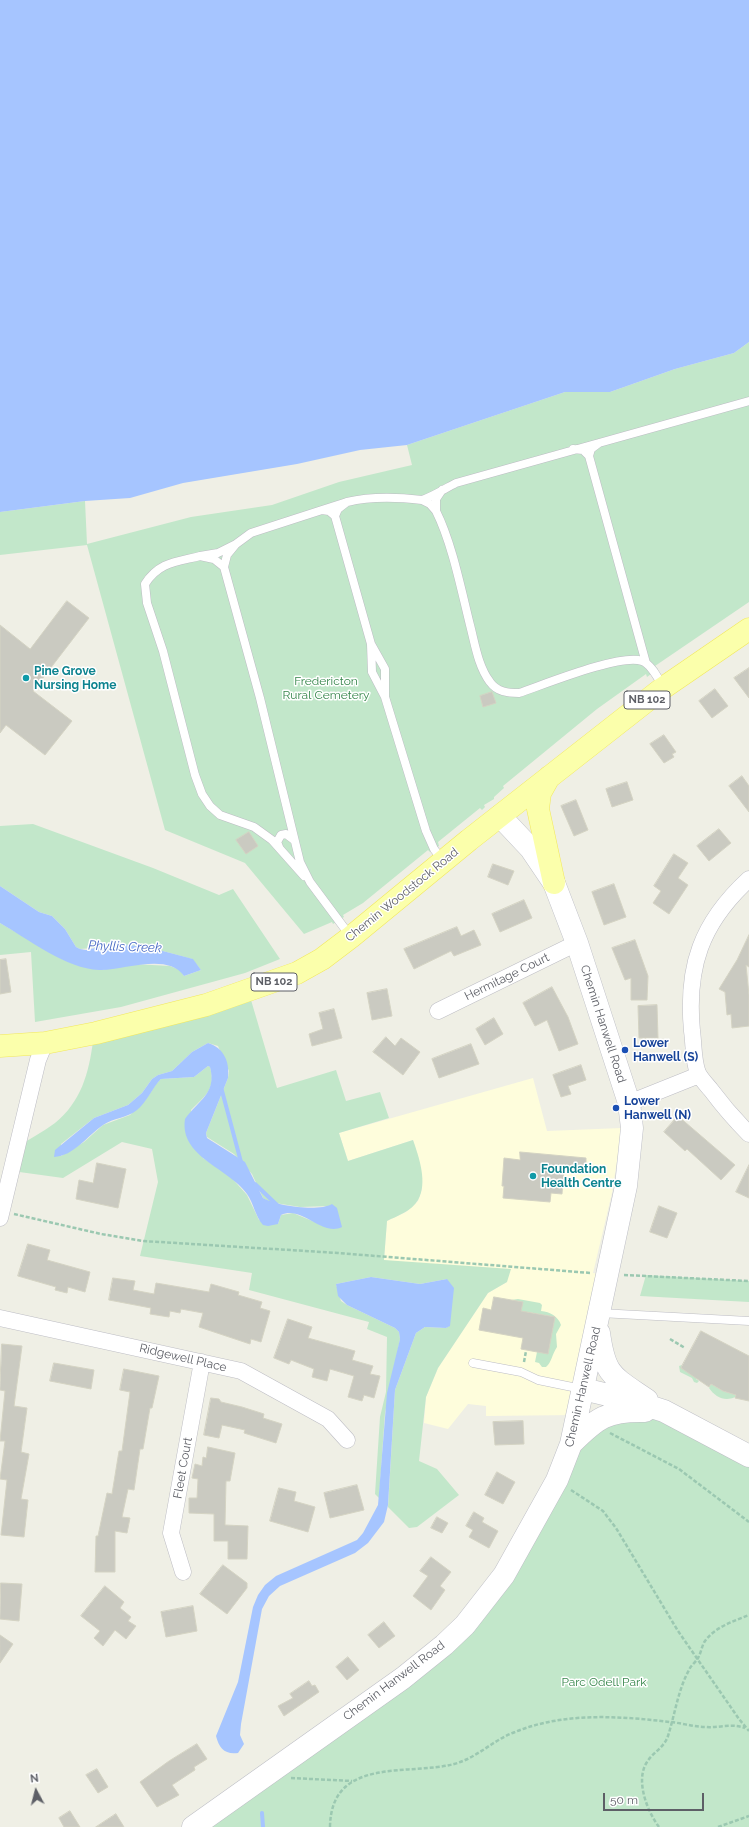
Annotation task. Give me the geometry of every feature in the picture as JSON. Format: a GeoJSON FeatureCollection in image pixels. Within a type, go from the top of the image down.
{"type":"FeatureCollection","features":[{"type":"Feature","properties":{"kind":"main road","name":"Chemin Woodstock Road"},"geometry":{"type":"LineString","coordinates":[[0,1046],[45,1043],[96,1033],[247,992],[298,973],[322,959],[351,937],[500,816],[663,688],[749,629]]}},
{"type":"Feature","properties":{"kind":"main road"},"geometry":{"type":"LineString","coordinates":[[549,777],[540,793],[538,809],[554,883]]}},
{"type":"Feature","properties":{"kind":"main road","name":"Chemin Hanwell Road"},"geometry":{"type":"LineString","coordinates":[[193,1827],[403,1678],[444,1645],[464,1625],[504,1576],[557,1480],[571,1444],[626,1186],[632,1128],[629,1103],[577,943],[554,883],[531,849],[500,816]]}},
{"type":"Feature","properties":{"kind":"main road"},"geometry":{"type":"LineString","coordinates":[[599,1316],[602,1353],[606,1368],[610,1373],[664,1411],[749,1456]]}},
{"type":"Feature","properties":{"kind":"main road"},"geometry":{"type":"LineString","coordinates":[[583,1389],[633,1401],[664,1411]]}},
{"type":"Feature","properties":{"kind":"main road"},"geometry":{"type":"LineString","coordinates":[[571,1444],[591,1424],[609,1414],[634,1411],[664,1411]]}},
{"type":"Feature","properties":{"kind":"street"},"geometry":{"type":"LineString","coordinates":[[749,879],[726,901],[708,929],[698,953],[692,982],[690,1010],[694,1051],[699,1075],[729,1114],[749,1134]]}},
{"type":"Feature","properties":{"kind":"street","name":"Hermitage Court"},"geometry":{"type":"LineString","coordinates":[[438,1011],[577,943]]}},
{"type":"Feature","properties":{"kind":"street"},"geometry":{"type":"LineString","coordinates":[[1,1214],[36,1068],[45,1043]]}},
{"type":"Feature","properties":{"kind":"street"},"geometry":{"type":"LineString","coordinates":[[629,1103],[699,1075]]}},
{"type":"Feature","properties":{"kind":"street","name":"Ridgewell Place"},"geometry":{"type":"LineString","coordinates":[[0,1318],[241,1371],[328,1419],[347,1440]]}},
{"type":"Feature","properties":{"kind":"street","name":"Fleet Court"},"geometry":{"type":"LineString","coordinates":[[184,1572],[171,1533],[202,1362]]}},
{"type":"Feature","properties":{"kind":"lane"},"geometry":{"type":"LineString","coordinates":[[422,500],[456,482],[749,401]]}},
{"type":"Feature","properties":{"kind":"lane"},"geometry":{"type":"LineString","coordinates":[[589,456],[591,448],[599,443]]}},
{"type":"Feature","properties":{"kind":"lane"},"geometry":{"type":"LineString","coordinates":[[573,449],[583,450],[589,456],[646,663],[663,688]]}},
{"type":"Feature","properties":{"kind":"lane"},"geometry":{"type":"LineString","coordinates":[[436,511],[436,499],[442,490]]}},
{"type":"Feature","properties":{"kind":"lane"},"geometry":{"type":"LineString","coordinates":[[351,937],[310,882],[272,840],[254,827],[220,815],[210,806],[202,794],[147,603],[145,584],[153,572],[170,563],[218,553],[236,544],[251,533],[347,502],[375,497],[397,497],[422,500],[430,504],[436,511],[441,521],[477,654],[490,683],[499,690],[508,693],[519,693],[589,669],[633,659],[640,656],[643,650]]}},
{"type":"Feature","properties":{"kind":"lane"},"geometry":{"type":"LineString","coordinates":[[347,502],[338,509],[335,516],[371,644],[385,669],[385,697]]}},
{"type":"Feature","properties":{"kind":"lane"},"geometry":{"type":"LineString","coordinates":[[322,510],[335,516]]}},
{"type":"Feature","properties":{"kind":"lane"},"geometry":{"type":"LineString","coordinates":[[236,544],[227,555],[224,567],[288,806],[294,840],[300,862],[310,882]]}},
{"type":"Feature","properties":{"kind":"lane"},"geometry":{"type":"LineString","coordinates":[[200,556],[214,559],[224,567]]}},
{"type":"Feature","properties":{"kind":"lane"},"geometry":{"type":"LineString","coordinates":[[371,644],[372,672],[385,697],[426,832],[434,849],[443,862]]}},
{"type":"Feature","properties":{"kind":"lane"},"geometry":{"type":"LineString","coordinates":[[633,659],[646,663]]}},
{"type":"Feature","properties":{"kind":"lane"},"geometry":{"type":"LineString","coordinates":[[278,847],[277,842],[281,836],[286,834],[294,840]]}},
{"type":"Feature","properties":{"kind":"lane"},"geometry":{"type":"LineString","coordinates":[[599,1316],[749,1321]]}},
{"type":"Feature","properties":{"kind":"lane"},"geometry":{"type":"LineString","coordinates":[[473,1363],[520,1372],[538,1380],[583,1389]]}},
{"type":"Feature","properties":{"kind":"path"},"geometry":{"type":"LineString","coordinates":[[1,1214],[143,1241],[338,1253],[593,1274]]}},
{"type":"Feature","properties":{"kind":"path"},"geometry":{"type":"LineString","coordinates":[[624,1275],[749,1281]]}},
{"type":"Feature","properties":{"kind":"path"},"geometry":{"type":"LineString","coordinates":[[670,1339],[686,1348]]}},
{"type":"Feature","properties":{"kind":"path"},"geometry":{"type":"LineString","coordinates":[[524,1362],[526,1351]]}},
{"type":"Feature","properties":{"kind":"path"},"geometry":{"type":"LineString","coordinates":[[608,1431],[679,1469],[749,1522]]}},
{"type":"Feature","properties":{"kind":"path"},"geometry":{"type":"LineString","coordinates":[[571,1490],[603,1511],[616,1528],[656,1596],[745,1728]]}},
{"type":"Feature","properties":{"kind":"path"},"geometry":{"type":"LineString","coordinates":[[660,1827],[650,1812],[644,1794],[642,1773],[647,1761],[663,1745],[668,1737],[671,1722],[690,1668],[698,1659],[705,1641],[724,1625],[749,1615]]}},
{"type":"Feature","properties":{"kind":"path"},"geometry":{"type":"LineString","coordinates":[[267,1774],[286,1778],[352,1781],[388,1770],[430,1768],[455,1763],[478,1754],[514,1732],[571,1719],[588,1717],[671,1722],[708,1727],[735,1724],[749,1731]]}},
{"type":"Feature","properties":{"kind":"path"},"geometry":{"type":"LineString","coordinates":[[330,1827],[330,1813],[333,1803],[341,1791],[352,1781]]}},
{"type":"Feature","properties":{"kind":"path"},"geometry":{"type":"LineString","coordinates":[[718,1827],[749,1816]]}},
{"type":"Feature","properties":{"kind":"shaded area"},"geometry":{"type":"Polygon","coordinates":[[[533,1078],[547,1131],[622,1128],[612,1193],[593,1273],[607,1275],[576,1415],[486,1416],[486,1406],[468,1404],[448,1429],[424,1423],[426,1397],[438,1368],[488,1293],[507,1282],[384,1260],[387,1221],[406,1212],[418,1201],[422,1189],[418,1156],[413,1140],[348,1161],[339,1133],[533,1078]]]}},
{"type":"Feature","properties":{"kind":"green space","name":"Fredericton Rural Cemetery"},"geometry":{"type":"Polygon","coordinates":[[[749,342],[749,602],[655,666],[658,669],[647,677],[646,674],[597,709],[503,786],[504,788],[494,797],[494,799],[484,805],[485,807],[482,810],[480,808],[438,842],[439,846],[430,852],[428,850],[363,903],[343,915],[344,917],[333,924],[332,922],[304,934],[245,863],[165,830],[87,545],[0,555],[0,512],[85,501],[87,544],[191,517],[272,505],[339,482],[412,465],[407,445],[565,392],[610,392],[675,369],[734,353],[749,342]]]}},
{"type":"Feature","properties":{"kind":"green space"},"geometry":{"type":"Polygon","coordinates":[[[33,824],[153,868],[219,895],[233,889],[280,959],[245,973],[121,1007],[35,1022],[31,952],[0,955],[0,923],[62,959],[100,970],[134,964],[170,966],[180,970],[184,976],[201,970],[192,959],[159,950],[130,945],[80,949],[76,947],[65,929],[52,916],[39,912],[0,886],[0,826],[33,824]]]}},
{"type":"Feature","properties":{"kind":"green space"},"geometry":{"type":"Polygon","coordinates":[[[251,1000],[277,1088],[336,1070],[346,1101],[380,1092],[389,1118],[339,1133],[348,1161],[413,1140],[422,1170],[421,1193],[418,1200],[412,1207],[404,1213],[387,1221],[384,1260],[511,1269],[507,1282],[488,1293],[438,1368],[426,1397],[419,1461],[437,1469],[459,1495],[417,1527],[409,1528],[388,1507],[395,1390],[416,1333],[425,1327],[446,1328],[450,1325],[447,1279],[420,1284],[371,1277],[336,1284],[341,1301],[395,1328],[399,1332],[400,1339],[385,1413],[379,1498],[375,1494],[380,1417],[386,1392],[387,1337],[367,1329],[369,1322],[249,1290],[252,1273],[140,1256],[158,1182],[152,1149],[122,1142],[63,1178],[12,1171],[16,1148],[55,1123],[71,1106],[86,1075],[93,1041],[251,1000]],[[208,1043],[192,1052],[172,1071],[158,1075],[152,1079],[142,1093],[128,1105],[94,1118],[61,1144],[61,1156],[84,1142],[103,1125],[130,1115],[149,1095],[161,1079],[194,1077],[208,1066],[210,1067],[212,1075],[211,1086],[205,1096],[191,1110],[203,1158],[230,1176],[247,1195],[259,1220],[278,1224],[281,1215],[293,1213],[329,1228],[329,1206],[300,1207],[269,1202],[263,1198],[252,1174],[234,1154],[207,1137],[206,1133],[228,1078],[229,1071],[218,1046],[208,1043]]]}},
{"type":"Feature","properties":{"kind":"green space"},"geometry":{"type":"Polygon","coordinates":[[[646,1275],[749,1281],[749,1302],[640,1296],[646,1275]]]}},
{"type":"Feature","properties":{"kind":"green space"},"geometry":{"type":"Polygon","coordinates":[[[518,1299],[540,1303],[542,1305],[541,1311],[548,1312],[553,1315],[558,1319],[561,1325],[556,1334],[557,1347],[550,1363],[546,1367],[542,1367],[539,1363],[535,1362],[537,1352],[548,1353],[555,1317],[528,1312],[517,1315],[522,1302],[511,1300],[518,1299]]]}},
{"type":"Feature","properties":{"kind":"green space"},"geometry":{"type":"Polygon","coordinates":[[[682,1365],[681,1368],[697,1377],[696,1379],[699,1381],[697,1383],[694,1382],[692,1378],[680,1372],[679,1366],[682,1365]]]}},
{"type":"Feature","properties":{"kind":"green space"},"geometry":{"type":"Polygon","coordinates":[[[711,1384],[723,1391],[736,1395],[735,1397],[728,1399],[720,1398],[709,1388],[711,1384]]]}},
{"type":"Feature","properties":{"kind":"green space","name":"Parc Odell Park"},"geometry":{"type":"Polygon","coordinates":[[[634,1411],[749,1456],[749,1827],[193,1827],[465,1625],[571,1444],[634,1411]]]}},
{"type":"Feature","properties":{"kind":"water"},"geometry":{"type":"Polygon","coordinates":[[[0,0],[749,0],[749,342],[734,353],[675,369],[610,392],[565,392],[407,445],[360,450],[297,464],[183,483],[130,498],[85,501],[0,512],[0,0]]]}},
{"type":"Feature","properties":{"kind":"water","name":"Phyllis Creek"},"geometry":{"type":"Polygon","coordinates":[[[0,886],[39,912],[52,916],[65,929],[76,947],[80,949],[86,950],[113,944],[130,945],[159,950],[193,959],[201,970],[184,976],[176,969],[167,965],[144,964],[109,970],[99,970],[87,968],[61,959],[0,923],[0,886]]]}},
{"type":"Feature","properties":{"kind":"water"},"geometry":{"type":"Polygon","coordinates":[[[208,1043],[218,1048],[225,1056],[228,1066],[228,1078],[206,1133],[207,1138],[245,1162],[263,1198],[287,1206],[308,1208],[317,1208],[332,1204],[337,1208],[342,1227],[334,1229],[327,1228],[297,1214],[289,1213],[281,1215],[278,1224],[268,1226],[263,1225],[258,1218],[247,1194],[239,1185],[197,1153],[185,1132],[185,1119],[209,1090],[211,1076],[210,1067],[208,1066],[194,1077],[161,1079],[144,1103],[133,1113],[103,1125],[80,1145],[68,1153],[54,1157],[55,1150],[94,1118],[128,1105],[142,1093],[152,1079],[158,1075],[172,1071],[192,1052],[208,1043]]]}},
{"type":"Feature","properties":{"kind":"water"},"geometry":{"type":"Polygon","coordinates":[[[371,1277],[420,1284],[447,1279],[454,1288],[450,1326],[446,1328],[425,1327],[416,1333],[395,1390],[388,1505],[384,1522],[368,1543],[355,1553],[280,1586],[269,1596],[262,1609],[241,1724],[240,1735],[244,1744],[238,1753],[226,1752],[219,1744],[216,1736],[238,1682],[253,1607],[258,1595],[265,1585],[276,1576],[357,1540],[363,1533],[378,1505],[387,1393],[400,1339],[399,1332],[395,1328],[347,1305],[338,1296],[336,1284],[371,1277]]]}},
{"type":"Feature","properties":{"kind":"building","name":"Pine Grove Nursing Home"},"geometry":{"type":"Polygon","coordinates":[[[67,601],[89,618],[33,691],[72,721],[45,755],[6,725],[0,733],[0,625],[30,649],[67,601]]]}},
{"type":"Feature","properties":{"kind":"building"},"geometry":{"type":"Polygon","coordinates":[[[749,668],[749,698],[734,678],[749,668]]]}},
{"type":"Feature","properties":{"kind":"building"},"geometry":{"type":"Polygon","coordinates":[[[715,689],[728,706],[712,718],[699,701],[715,689]]]}},
{"type":"Feature","properties":{"kind":"building"},"geometry":{"type":"Polygon","coordinates":[[[492,692],[496,703],[483,707],[480,696],[492,692]]]}},
{"type":"Feature","properties":{"kind":"building"},"geometry":{"type":"Polygon","coordinates":[[[664,735],[676,752],[672,754],[674,757],[664,763],[650,744],[664,735]]]}},
{"type":"Feature","properties":{"kind":"building"},"geometry":{"type":"Polygon","coordinates":[[[742,776],[749,786],[749,812],[729,786],[742,776]]]}},
{"type":"Feature","properties":{"kind":"building"},"geometry":{"type":"Polygon","coordinates":[[[627,782],[633,800],[612,807],[606,789],[627,782]]]}},
{"type":"Feature","properties":{"kind":"building"},"geometry":{"type":"Polygon","coordinates":[[[576,800],[588,830],[574,836],[561,806],[576,800]]]}},
{"type":"Feature","properties":{"kind":"building"},"geometry":{"type":"Polygon","coordinates":[[[719,829],[731,843],[709,861],[697,846],[719,829]]]}},
{"type":"Feature","properties":{"kind":"building"},"geometry":{"type":"Polygon","coordinates":[[[249,832],[258,846],[246,854],[236,840],[249,832]]]}},
{"type":"Feature","properties":{"kind":"building"},"geometry":{"type":"Polygon","coordinates":[[[674,854],[688,863],[678,878],[688,885],[669,914],[653,903],[661,891],[654,886],[674,854]]]}},
{"type":"Feature","properties":{"kind":"building"},"geometry":{"type":"Polygon","coordinates":[[[493,864],[514,871],[508,885],[488,877],[493,864]]]}},
{"type":"Feature","properties":{"kind":"building"},"geometry":{"type":"Polygon","coordinates":[[[614,884],[626,917],[604,925],[592,892],[614,884]]]}},
{"type":"Feature","properties":{"kind":"building"},"geometry":{"type":"Polygon","coordinates":[[[524,900],[532,918],[500,932],[492,914],[524,900]]]}},
{"type":"Feature","properties":{"kind":"building"},"geometry":{"type":"Polygon","coordinates":[[[457,927],[461,936],[474,930],[481,945],[454,956],[451,951],[414,969],[404,949],[457,927]]]}},
{"type":"Feature","properties":{"kind":"building"},"geometry":{"type":"Polygon","coordinates":[[[749,935],[749,967],[746,965],[749,995],[749,1026],[732,1028],[731,1014],[727,1015],[725,992],[719,989],[737,960],[749,935]]]}},
{"type":"Feature","properties":{"kind":"building"},"geometry":{"type":"Polygon","coordinates":[[[635,940],[648,976],[647,1000],[631,1000],[631,978],[625,980],[612,948],[635,940]]]}},
{"type":"Feature","properties":{"kind":"building"},"geometry":{"type":"Polygon","coordinates":[[[6,959],[11,992],[0,994],[0,960],[6,959]]]}},
{"type":"Feature","properties":{"kind":"building"},"geometry":{"type":"Polygon","coordinates":[[[552,987],[568,1017],[578,1044],[559,1051],[547,1020],[535,1026],[523,1003],[552,987]]]}},
{"type":"Feature","properties":{"kind":"building"},"geometry":{"type":"Polygon","coordinates":[[[387,989],[392,1016],[372,1020],[367,993],[387,989]]]}},
{"type":"Feature","properties":{"kind":"building"},"geometry":{"type":"Polygon","coordinates":[[[657,1005],[658,1038],[639,1038],[638,1006],[657,1005]]]}},
{"type":"Feature","properties":{"kind":"building"},"geometry":{"type":"Polygon","coordinates":[[[334,1009],[342,1038],[312,1046],[309,1034],[323,1029],[319,1013],[334,1009]]]}},
{"type":"Feature","properties":{"kind":"building"},"geometry":{"type":"Polygon","coordinates":[[[494,1018],[503,1034],[485,1045],[476,1029],[494,1018]]]}},
{"type":"Feature","properties":{"kind":"building"},"geometry":{"type":"Polygon","coordinates":[[[386,1037],[395,1046],[401,1038],[420,1052],[403,1075],[373,1052],[386,1037]]]}},
{"type":"Feature","properties":{"kind":"building"},"geometry":{"type":"Polygon","coordinates":[[[471,1044],[479,1064],[439,1078],[432,1059],[471,1044]]]}},
{"type":"Feature","properties":{"kind":"building"},"geometry":{"type":"Polygon","coordinates":[[[581,1065],[586,1080],[568,1086],[571,1094],[561,1097],[553,1075],[581,1065]]]}},
{"type":"Feature","properties":{"kind":"building"},"geometry":{"type":"Polygon","coordinates":[[[678,1116],[735,1165],[721,1180],[687,1149],[685,1151],[664,1132],[678,1116]]]}},
{"type":"Feature","properties":{"kind":"building","name":"Foundation Health Centre"},"geometry":{"type":"Polygon","coordinates":[[[520,1152],[586,1158],[586,1167],[564,1166],[562,1194],[551,1193],[550,1202],[503,1198],[504,1186],[502,1186],[504,1158],[520,1160],[520,1152]]]}},
{"type":"Feature","properties":{"kind":"building"},"geometry":{"type":"Polygon","coordinates":[[[97,1163],[126,1169],[118,1208],[76,1199],[79,1180],[93,1183],[97,1163]]]}},
{"type":"Feature","properties":{"kind":"building"},"geometry":{"type":"Polygon","coordinates":[[[749,1165],[749,1198],[736,1192],[749,1165]]]}},
{"type":"Feature","properties":{"kind":"building"},"geometry":{"type":"Polygon","coordinates":[[[659,1206],[677,1213],[667,1238],[650,1232],[659,1206]]]}},
{"type":"Feature","properties":{"kind":"building"},"geometry":{"type":"Polygon","coordinates":[[[28,1244],[50,1250],[47,1260],[90,1272],[85,1292],[68,1287],[67,1293],[55,1290],[56,1287],[18,1276],[28,1244]]]}},
{"type":"Feature","properties":{"kind":"building"},"geometry":{"type":"Polygon","coordinates":[[[113,1278],[135,1281],[133,1290],[154,1294],[156,1283],[209,1292],[211,1284],[239,1292],[238,1295],[262,1302],[260,1308],[270,1311],[261,1342],[251,1339],[250,1344],[199,1327],[203,1313],[181,1309],[180,1313],[170,1311],[169,1317],[150,1314],[151,1308],[109,1300],[113,1278]]]}},
{"type":"Feature","properties":{"kind":"building"},"geometry":{"type":"Polygon","coordinates":[[[494,1297],[523,1302],[521,1311],[555,1317],[548,1354],[521,1349],[523,1338],[479,1330],[483,1308],[491,1310],[494,1297]]]}},
{"type":"Feature","properties":{"kind":"building"},"geometry":{"type":"Polygon","coordinates":[[[288,1319],[312,1327],[308,1338],[355,1351],[352,1360],[373,1366],[370,1374],[380,1376],[374,1398],[364,1395],[362,1401],[348,1397],[354,1376],[330,1369],[327,1381],[312,1377],[314,1369],[291,1360],[289,1364],[274,1358],[288,1319]]]}},
{"type":"Feature","properties":{"kind":"building"},"geometry":{"type":"Polygon","coordinates":[[[701,1331],[749,1356],[749,1401],[735,1398],[736,1395],[723,1391],[711,1384],[709,1387],[681,1368],[701,1331]]]}},
{"type":"Feature","properties":{"kind":"building"},"geometry":{"type":"Polygon","coordinates":[[[2,1344],[22,1346],[14,1406],[27,1408],[21,1452],[29,1454],[21,1499],[28,1500],[24,1537],[1,1535],[7,1480],[0,1479],[5,1441],[0,1441],[5,1391],[0,1390],[2,1344]]]}},
{"type":"Feature","properties":{"kind":"building"},"geometry":{"type":"Polygon","coordinates":[[[54,1363],[94,1370],[91,1389],[50,1381],[54,1363]]]}},
{"type":"Feature","properties":{"kind":"building"},"geometry":{"type":"Polygon","coordinates":[[[124,1369],[159,1376],[152,1408],[150,1408],[143,1449],[140,1449],[134,1490],[128,1489],[122,1517],[130,1518],[127,1533],[115,1531],[115,1572],[95,1572],[96,1536],[98,1536],[107,1493],[112,1494],[119,1451],[122,1451],[130,1392],[120,1390],[124,1369]]]}},
{"type":"Feature","properties":{"kind":"building"},"geometry":{"type":"Polygon","coordinates":[[[211,1398],[219,1399],[221,1402],[264,1414],[263,1418],[282,1424],[276,1443],[244,1433],[245,1430],[222,1425],[219,1438],[204,1435],[211,1398]]]}},
{"type":"Feature","properties":{"kind":"building"},"geometry":{"type":"Polygon","coordinates":[[[523,1421],[524,1444],[495,1445],[493,1422],[523,1421]]]}},
{"type":"Feature","properties":{"kind":"building"},"geometry":{"type":"Polygon","coordinates":[[[208,1447],[235,1453],[230,1481],[226,1481],[225,1525],[248,1526],[247,1559],[228,1559],[228,1541],[214,1541],[214,1514],[189,1513],[189,1498],[197,1498],[198,1479],[192,1478],[195,1464],[202,1466],[203,1457],[206,1458],[208,1447]]]}},
{"type":"Feature","properties":{"kind":"building"},"geometry":{"type":"Polygon","coordinates":[[[497,1472],[515,1482],[503,1504],[485,1495],[497,1472]]]}},
{"type":"Feature","properties":{"kind":"building"},"geometry":{"type":"Polygon","coordinates":[[[357,1485],[364,1510],[330,1518],[324,1493],[357,1485]]]}},
{"type":"Feature","properties":{"kind":"building"},"geometry":{"type":"Polygon","coordinates":[[[279,1488],[296,1492],[294,1501],[315,1507],[308,1532],[270,1521],[279,1488]]]}},
{"type":"Feature","properties":{"kind":"building"},"geometry":{"type":"Polygon","coordinates":[[[474,1512],[484,1518],[482,1522],[498,1531],[489,1548],[469,1537],[473,1530],[466,1526],[474,1512]]]}},
{"type":"Feature","properties":{"kind":"building"},"geometry":{"type":"Polygon","coordinates":[[[437,1517],[448,1523],[442,1533],[431,1528],[437,1517]]]}},
{"type":"Feature","properties":{"kind":"building"},"geometry":{"type":"Polygon","coordinates":[[[431,1557],[451,1572],[440,1586],[445,1590],[431,1610],[413,1596],[428,1576],[420,1571],[431,1557]]]}},
{"type":"Feature","properties":{"kind":"building"},"geometry":{"type":"Polygon","coordinates":[[[223,1565],[247,1583],[247,1588],[227,1614],[200,1594],[223,1565]]]}},
{"type":"Feature","properties":{"kind":"building"},"geometry":{"type":"Polygon","coordinates":[[[1,1583],[22,1584],[19,1621],[0,1619],[1,1583]]]}},
{"type":"Feature","properties":{"kind":"building"},"geometry":{"type":"Polygon","coordinates":[[[105,1586],[124,1602],[120,1608],[131,1617],[128,1621],[136,1626],[126,1639],[115,1630],[103,1646],[94,1638],[100,1631],[81,1616],[105,1586]]]}},
{"type":"Feature","properties":{"kind":"building"},"geometry":{"type":"Polygon","coordinates":[[[193,1606],[197,1631],[166,1637],[161,1612],[193,1606]]]}},
{"type":"Feature","properties":{"kind":"building"},"geometry":{"type":"Polygon","coordinates":[[[384,1622],[395,1636],[379,1648],[368,1635],[384,1622]]]}},
{"type":"Feature","properties":{"kind":"building"},"geometry":{"type":"Polygon","coordinates":[[[0,1635],[13,1644],[0,1663],[0,1635]]]}},
{"type":"Feature","properties":{"kind":"building"},"geometry":{"type":"Polygon","coordinates":[[[348,1657],[359,1670],[347,1680],[336,1667],[348,1657]]]}},
{"type":"Feature","properties":{"kind":"building"},"geometry":{"type":"Polygon","coordinates":[[[309,1681],[312,1686],[315,1685],[319,1692],[284,1716],[278,1706],[293,1698],[290,1694],[309,1681]]]}},
{"type":"Feature","properties":{"kind":"building"},"geometry":{"type":"Polygon","coordinates":[[[197,1744],[207,1759],[194,1767],[195,1770],[172,1785],[179,1795],[157,1807],[140,1782],[169,1761],[197,1744]]]}},
{"type":"Feature","properties":{"kind":"building"},"geometry":{"type":"Polygon","coordinates":[[[97,1769],[108,1787],[98,1793],[86,1775],[97,1769]]]}},
{"type":"Feature","properties":{"kind":"building"},"geometry":{"type":"Polygon","coordinates":[[[70,1811],[80,1827],[64,1827],[59,1818],[70,1811]]]}},
{"type":"Feature","properties":{"kind":"building"},"geometry":{"type":"Polygon","coordinates":[[[116,1814],[124,1827],[96,1827],[116,1814]]]}},
{"type":"Feature","properties":{"kind":"waterway"},"geometry":{"type":"LineString","coordinates":[[221,1087],[241,1162]]}},
{"type":"Feature","properties":{"kind":"waterway"},"geometry":{"type":"LineString","coordinates":[[255,1184],[277,1205]]}},
{"type":"Feature","properties":{"kind":"waterway"},"geometry":{"type":"LineString","coordinates":[[262,1813],[263,1827]]}},
{"type":"Feature","properties":{"kind":"place","name":"Pine Grove Nursing Home"},"geometry":{"type":"Point","coordinates":[26,678]}},
{"type":"Feature","properties":{"kind":"place","name":"Lower Hanwell (S)"},"geometry":{"type":"Point","coordinates":[625,1050]}},
{"type":"Feature","properties":{"kind":"place","name":"Lower Hanwell (N)"},"geometry":{"type":"Point","coordinates":[616,1108]}},
{"type":"Feature","properties":{"kind":"place","name":"Foundation Health Centre"},"geometry":{"type":"Point","coordinates":[533,1176]}}]}
